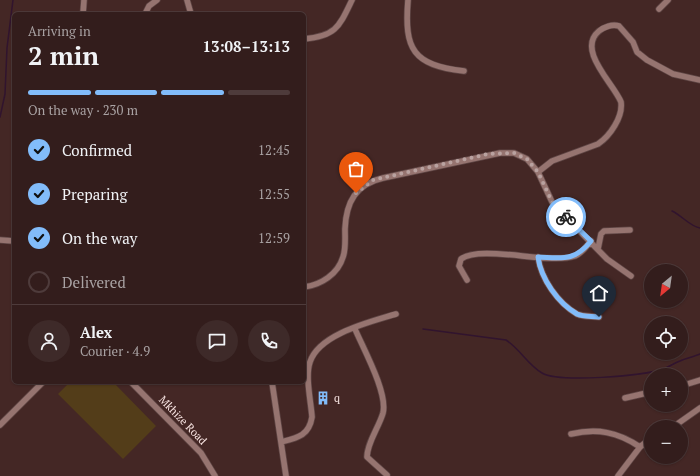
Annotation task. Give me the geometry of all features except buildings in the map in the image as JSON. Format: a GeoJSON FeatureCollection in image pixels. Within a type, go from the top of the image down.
{"type":"FeatureCollection","features":[{"type":"Feature","properties":{"kind":"street"},"geometry":{"type":"LineString","coordinates":[[83,12],[84,0]]}},
{"type":"Feature","properties":{"kind":"street"},"geometry":{"type":"LineString","coordinates":[[146,12],[149,6],[157,0]]}},
{"type":"Feature","properties":{"kind":"street"},"geometry":{"type":"LineString","coordinates":[[187,0],[190,12]]}},
{"type":"Feature","properties":{"kind":"street"},"geometry":{"type":"LineString","coordinates":[[306,39],[324,36],[334,32],[339,26],[352,0]]}},
{"type":"Feature","properties":{"kind":"street"},"geometry":{"type":"LineString","coordinates":[[408,0],[408,37],[415,52],[425,61],[435,65],[464,71]]}},
{"type":"Feature","properties":{"kind":"street"},"geometry":{"type":"LineString","coordinates":[[659,9],[668,0]]}},
{"type":"Feature","properties":{"kind":"street"},"geometry":{"type":"LineString","coordinates":[[538,172],[552,162],[605,140],[614,128],[621,102],[591,52],[592,41],[600,30],[610,26],[619,26],[633,42],[638,52],[647,60],[673,74],[700,80]]}},
{"type":"Feature","properties":{"kind":"street"},"geometry":{"type":"LineString","coordinates":[[306,286],[322,282],[337,268],[344,256],[346,216],[352,200],[360,188],[373,180],[500,153],[514,153],[522,157],[538,172],[553,204],[612,263],[632,276]]}},
{"type":"Feature","properties":{"kind":"street"},"geometry":{"type":"LineString","coordinates":[[598,249],[601,234],[604,231],[630,230]]}},
{"type":"Feature","properties":{"kind":"street"},"geometry":{"type":"LineString","coordinates":[[0,240],[12,241]]}},
{"type":"Feature","properties":{"kind":"street"},"geometry":{"type":"LineString","coordinates":[[467,280],[459,266],[461,259],[468,256],[487,254],[538,257],[575,256],[584,250],[591,241]]}},
{"type":"Feature","properties":{"kind":"street"},"geometry":{"type":"LineString","coordinates":[[538,257],[541,270],[560,303],[578,314],[599,317]]}},
{"type":"Feature","properties":{"kind":"street"},"geometry":{"type":"LineString","coordinates":[[281,442],[302,436],[311,424],[312,417],[308,371],[315,351],[329,339],[396,314]]}},
{"type":"Feature","properties":{"kind":"street"},"geometry":{"type":"LineString","coordinates":[[355,329],[381,390],[384,403],[382,415],[367,454],[368,459],[387,476]]}},
{"type":"Feature","properties":{"kind":"street"},"geometry":{"type":"LineString","coordinates":[[688,384],[699,382]]}},
{"type":"Feature","properties":{"kind":"street"},"geometry":{"type":"LineString","coordinates":[[0,425],[41,384]]}},
{"type":"Feature","properties":{"kind":"street","name":"Mkhize Road"},"geometry":{"type":"LineString","coordinates":[[133,384],[201,453],[215,476]]}},
{"type":"Feature","properties":{"kind":"street"},"geometry":{"type":"LineString","coordinates":[[272,384],[286,476]]}},
{"type":"Feature","properties":{"kind":"street"},"geometry":{"type":"LineString","coordinates":[[625,398],[644,394]]}},
{"type":"Feature","properties":{"kind":"street"},"geometry":{"type":"LineString","coordinates":[[683,420],[700,408]]}},
{"type":"Feature","properties":{"kind":"street"},"geometry":{"type":"LineString","coordinates":[[571,434],[588,430],[605,432],[624,438],[640,446]]}},
{"type":"Feature","properties":{"kind":"street"},"geometry":{"type":"LineString","coordinates":[[618,476],[640,446],[644,443]]}},
{"type":"Feature","properties":{"kind":"shaded area"},"geometry":{"type":"Polygon","coordinates":[[[68,384],[115,384],[156,426],[123,459],[58,394],[68,384]]]}},
{"type":"Feature","properties":{"kind":"waterway"},"geometry":{"type":"LineString","coordinates":[[0,117],[5,94],[7,48],[13,0]]}},
{"type":"Feature","properties":{"kind":"waterway"},"geometry":{"type":"LineString","coordinates":[[672,211],[700,228]]}},
{"type":"Feature","properties":{"kind":"waterway"},"geometry":{"type":"LineString","coordinates":[[423,329],[506,340],[516,348],[537,370],[551,376],[565,378],[621,376],[653,372],[700,354]]}},
{"type":"Feature","properties":{"kind":"way so far"},"geometry":{"type":"LineString","coordinates":[[356,193],[360,188],[373,180],[488,154],[514,153],[527,159],[538,172],[542,184],[553,204],[566,217]]}},
{"type":"Feature","properties":{"kind":"place","name":"q"},"geometry":{"type":"Point","coordinates":[323,398]}},
{"type":"Feature","properties":{"kind":"route"},"geometry":{"type":"LineString","coordinates":[[566,217],[591,241],[580,254],[575,256],[555,258],[538,257],[539,265],[560,303],[578,314],[599,317]]}}]}
